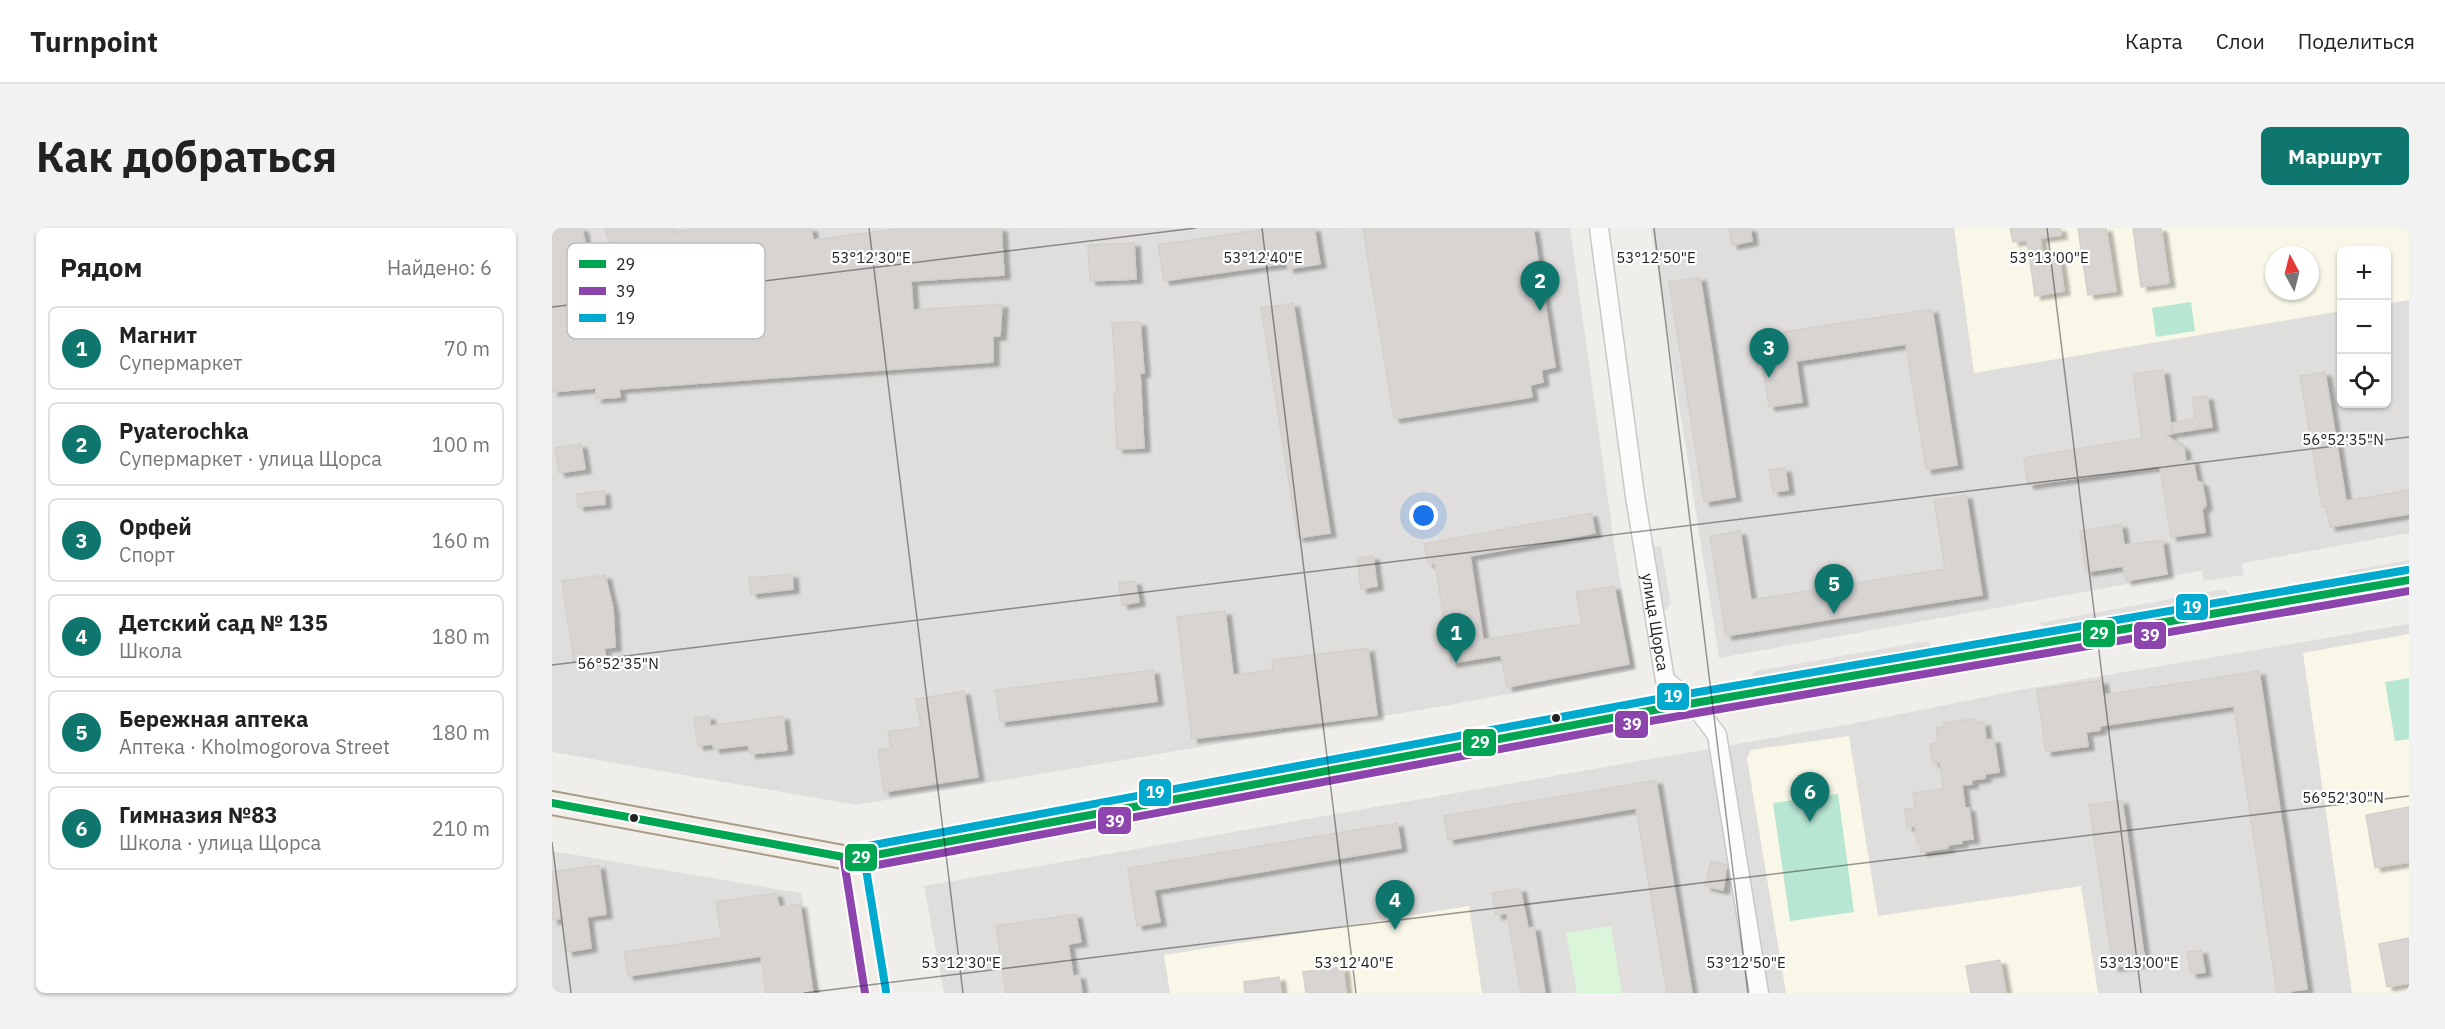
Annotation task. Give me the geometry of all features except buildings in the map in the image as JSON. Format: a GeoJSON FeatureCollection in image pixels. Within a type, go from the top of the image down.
{"type":"FeatureCollection","features":[{"type":"Feature","properties":{"kind":"main road"},"geometry":{"type":"LineString","coordinates":[[552,803],[854,859],[1693,703],[2409,580]]}},
{"type":"Feature","properties":{"kind":"main road"},"geometry":{"type":"LineString","coordinates":[[854,859],[876,993]]}},
{"type":"Feature","properties":{"kind":"street","name":"улица Щорса"},"geometry":{"type":"LineString","coordinates":[[1599,228],[1633,484],[1665,680],[1693,703],[1717,735],[1759,993]]}},
{"type":"Feature","properties":{"kind":"street"},"geometry":{"type":"LineString","coordinates":[[1654,710],[1665,680]]}},
{"type":"Feature","properties":{"kind":"street"},"geometry":{"type":"LineString","coordinates":[[1717,735],[1718,699]]}},
{"type":"Feature","properties":{"kind":"shaded area"},"geometry":{"type":"Polygon","coordinates":[[[552,228],[1570,228],[1615,549],[1635,670],[1449,705],[856,805],[552,752],[552,228]]]}},
{"type":"Feature","properties":{"kind":"shaded area"},"geometry":{"type":"Polygon","coordinates":[[[1064,228],[1145,228],[1145,232],[1134,243],[1088,245],[1090,281],[1136,279],[1139,305],[1110,310],[1077,308],[1075,288],[1066,277],[1053,275],[1064,228]]]}},
{"type":"Feature","properties":{"kind":"shaded area"},"geometry":{"type":"Polygon","coordinates":[[[1347,228],[1357,228],[1383,397],[1373,399],[1347,228]]]}},
{"type":"Feature","properties":{"kind":"shaded area"},"geometry":{"type":"Polygon","coordinates":[[[1651,228],[2409,228],[2409,533],[1719,658],[1651,228]]]}},
{"type":"Feature","properties":{"kind":"shaded area"},"geometry":{"type":"Polygon","coordinates":[[[1954,228],[2409,228],[2409,300],[2391,303],[2391,246],[2337,246],[2337,312],[1974,373],[1954,228]]]}},
{"type":"Feature","properties":{"kind":"shaded area"},"geometry":{"type":"Polygon","coordinates":[[[1883,245],[1890,289],[1858,293],[1851,250],[1883,245]]]}},
{"type":"Feature","properties":{"kind":"shaded area"},"geometry":{"type":"Polygon","coordinates":[[[1736,272],[1742,312],[1727,314],[1721,274],[1736,272]]]}},
{"type":"Feature","properties":{"kind":"shaded area"},"geometry":{"type":"Polygon","coordinates":[[[1349,307],[1380,515],[1360,518],[1329,310],[1349,307]]]}},
{"type":"Feature","properties":{"kind":"shaded area"},"geometry":{"type":"Polygon","coordinates":[[[1143,366],[1212,366],[1224,509],[1209,511],[1222,604],[1153,614],[1148,574],[1066,586],[1068,607],[1022,613],[1025,560],[1161,539],[1143,366]]]}},
{"type":"Feature","properties":{"kind":"shaded area"},"geometry":{"type":"Polygon","coordinates":[[[1887,366],[1897,420],[1867,425],[1865,413],[1857,410],[1852,398],[1840,400],[1836,374],[1887,366]]]}},
{"type":"Feature","properties":{"kind":"shaded area"},"geometry":{"type":"Polygon","coordinates":[[[1589,417],[1603,502],[1411,530],[1397,449],[1589,417]]]}},
{"type":"Feature","properties":{"kind":"shaded area"},"geometry":{"type":"Polygon","coordinates":[[[1020,512],[1013,560],[971,690],[911,699],[909,682],[956,641],[963,624],[987,536],[996,520],[1006,514],[1020,512]]]}},
{"type":"Feature","properties":{"kind":"shaded area"},"geometry":{"type":"Polygon","coordinates":[[[693,518],[711,633],[635,644],[622,559],[562,567],[557,532],[693,518]]]}},
{"type":"Feature","properties":{"kind":"shaded area"},"geometry":{"type":"Polygon","coordinates":[[[1371,539],[1373,556],[1357,558],[1361,589],[1308,596],[1310,613],[1265,619],[1256,555],[1371,539]]]}},
{"type":"Feature","properties":{"kind":"shaded area"},"geometry":{"type":"Polygon","coordinates":[[[1661,546],[1671,604],[1659,616],[1649,548],[1661,546]]]}},
{"type":"Feature","properties":{"kind":"shaded area"},"geometry":{"type":"Polygon","coordinates":[[[2240,556],[2244,575],[2204,581],[2201,564],[2240,556]]]}},
{"type":"Feature","properties":{"kind":"shaded area"},"geometry":{"type":"Polygon","coordinates":[[[2409,560],[2409,571],[2356,580],[2348,571],[2409,560]]]}},
{"type":"Feature","properties":{"kind":"shaded area"},"geometry":{"type":"Polygon","coordinates":[[[2225,589],[2234,600],[2054,633],[2039,623],[2225,589]]]}},
{"type":"Feature","properties":{"kind":"shaded area"},"geometry":{"type":"Polygon","coordinates":[[[2409,624],[2409,993],[944,993],[924,886],[1851,724],[2030,688],[2409,624]]]}},
{"type":"Feature","properties":{"kind":"shaded area"},"geometry":{"type":"Polygon","coordinates":[[[2409,634],[2409,993],[2352,993],[2303,653],[2409,634]]]}},
{"type":"Feature","properties":{"kind":"shaded area"},"geometry":{"type":"Polygon","coordinates":[[[1927,641],[1936,651],[1745,685],[1755,671],[1927,641]]]}},
{"type":"Feature","properties":{"kind":"shaded area"},"geometry":{"type":"Polygon","coordinates":[[[1172,714],[1176,747],[1008,769],[1003,736],[1172,714]]]}},
{"type":"Feature","properties":{"kind":"shaded area"},"geometry":{"type":"Polygon","coordinates":[[[1849,736],[1878,916],[2081,886],[2098,993],[1786,993],[1747,758],[1751,750],[1849,736]]]}},
{"type":"Feature","properties":{"kind":"shaded area"},"geometry":{"type":"Polygon","coordinates":[[[1875,745],[1897,873],[1886,875],[1864,746],[1875,745]]]}},
{"type":"Feature","properties":{"kind":"shaded area"},"geometry":{"type":"Polygon","coordinates":[[[552,851],[801,893],[819,993],[552,993],[552,851]]]}},
{"type":"Feature","properties":{"kind":"shaded area"},"geometry":{"type":"Polygon","coordinates":[[[1616,869],[1637,993],[1625,993],[1610,905],[1561,913],[1575,993],[1564,993],[1550,915],[1530,918],[1525,884],[1616,869]]]}},
{"type":"Feature","properties":{"kind":"shaded area"},"geometry":{"type":"Polygon","coordinates":[[[1469,906],[1482,993],[1170,993],[1164,955],[1469,906]]]}},
{"type":"Feature","properties":{"kind":"shaded area"},"geometry":{"type":"Polygon","coordinates":[[[1743,951],[1749,993],[1740,993],[1733,953],[1743,951]]]}},
{"type":"Feature","properties":{"kind":"green space"},"geometry":{"type":"Polygon","coordinates":[[[2191,302],[2195,331],[2156,337],[2152,308],[2191,302]]]}},
{"type":"Feature","properties":{"kind":"green space"},"geometry":{"type":"Polygon","coordinates":[[[2409,678],[2409,739],[2395,741],[2385,682],[2409,678]]]}},
{"type":"Feature","properties":{"kind":"green space"},"geometry":{"type":"Polygon","coordinates":[[[1838,794],[1854,912],[1790,921],[1773,803],[1838,794]]]}},
{"type":"Feature","properties":{"kind":"green space"},"geometry":{"type":"Polygon","coordinates":[[[1611,926],[1622,993],[1577,993],[1566,933],[1611,926]]]}},
{"type":"Feature","properties":{"kind":"transit line","name":"19"},"geometry":{"type":"LineString","coordinates":[[852,849],[1652,700],[2407,570]]}},
{"type":"Feature","properties":{"kind":"transit line","name":"29"},"geometry":{"type":"LineString","coordinates":[[552,803],[854,859],[1654,710],[2409,580]]}},
{"type":"Feature","properties":{"kind":"transit line","name":"39"},"geometry":{"type":"LineString","coordinates":[[856,869],[1656,720],[2409,591]]}},
{"type":"Feature","properties":{"kind":"transit line","name":"19"},"geometry":{"type":"LineString","coordinates":[[864,857],[886,991]]}},
{"type":"Feature","properties":{"kind":"transit line","name":"39"},"geometry":{"type":"LineString","coordinates":[[844,861],[865,993]]}},
{"type":"Feature","properties":{"kind":"place","name":"Pyaterochka"},"geometry":{"type":"Point","coordinates":[1540,311]}},
{"type":"Feature","properties":{"kind":"place","name":"Орфей"},"geometry":{"type":"Point","coordinates":[1769,378]}},
{"type":"Feature","properties":{"kind":"place","name":"Бережная аптека"},"geometry":{"type":"Point","coordinates":[1834,614]}},
{"type":"Feature","properties":{"kind":"place","name":"Магнит"},"geometry":{"type":"Point","coordinates":[1456,663]}},
{"type":"Feature","properties":{"kind":"place","name":"Гимназия №83"},"geometry":{"type":"Point","coordinates":[1810,822]}},
{"type":"Feature","properties":{"kind":"place","name":"Детский сад № 135"},"geometry":{"type":"Point","coordinates":[1395,930]}}]}
